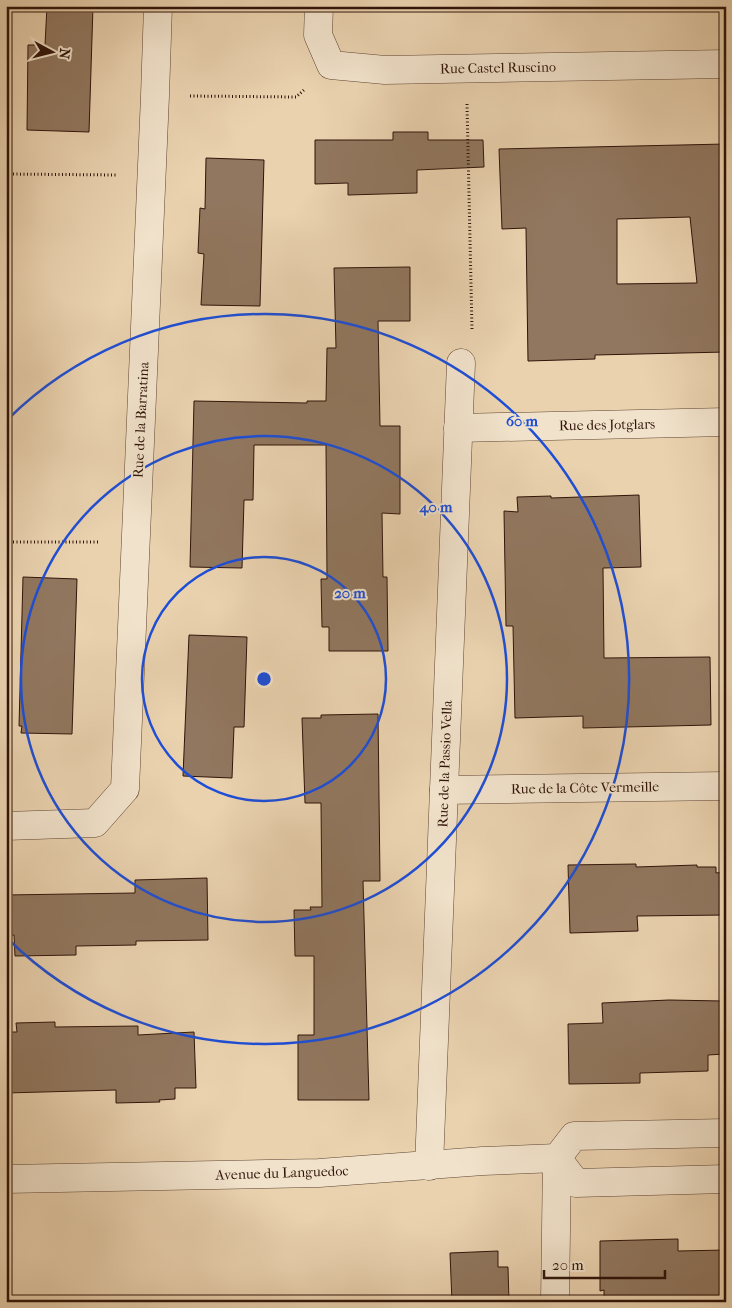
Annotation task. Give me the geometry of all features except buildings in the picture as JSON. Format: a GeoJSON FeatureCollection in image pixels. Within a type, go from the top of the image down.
{"type":"FeatureCollection","features":[{"type":"Feature","properties":{"kind":"street","name":"Rue de la Barratina"},"geometry":{"type":"LineString","coordinates":[[6,826],[95,823],[125,788],[156,96],[158,6]]}},
{"type":"Feature","properties":{"kind":"street"},"geometry":{"type":"LineString","coordinates":[[319,6],[318,35],[332,65]]}},
{"type":"Feature","properties":{"kind":"street","name":"Rue Castel Ruscino"},"geometry":{"type":"LineString","coordinates":[[332,65],[385,70],[726,64]]}},
{"type":"Feature","properties":{"kind":"street","name":"Rue de la Passio Vella"},"geometry":{"type":"LineString","coordinates":[[429,1166],[461,362]]}},
{"type":"Feature","properties":{"kind":"street","name":"Rue des Jotglars"},"geometry":{"type":"LineString","coordinates":[[458,428],[726,422]]}},
{"type":"Feature","properties":{"kind":"street","name":"Rue de la Côte Vermeille"},"geometry":{"type":"LineString","coordinates":[[444,790],[726,786]]}},
{"type":"Feature","properties":{"kind":"street"},"geometry":{"type":"LineString","coordinates":[[555,1302],[557,1158],[574,1136],[726,1132]]}},
{"type":"Feature","properties":{"kind":"street"},"geometry":{"type":"LineString","coordinates":[[557,1158],[576,1183],[726,1179]]}},
{"type":"Feature","properties":{"kind":"street","name":"Avenue du Languedoc"},"geometry":{"type":"LineString","coordinates":[[6,1179],[319,1173],[483,1161],[557,1158]]}},
{"type":"Feature","properties":{"kind":"path"},"geometry":{"type":"LineString","coordinates":[[156,96],[296,97],[332,65]]}},
{"type":"Feature","properties":{"kind":"path"},"geometry":{"type":"LineString","coordinates":[[461,362],[473,354],[466,68]]}},
{"type":"Feature","properties":{"kind":"path"},"geometry":{"type":"LineString","coordinates":[[6,174],[152,175]]}},
{"type":"Feature","properties":{"kind":"path"},"geometry":{"type":"LineString","coordinates":[[6,542],[135,542]]}}]}
